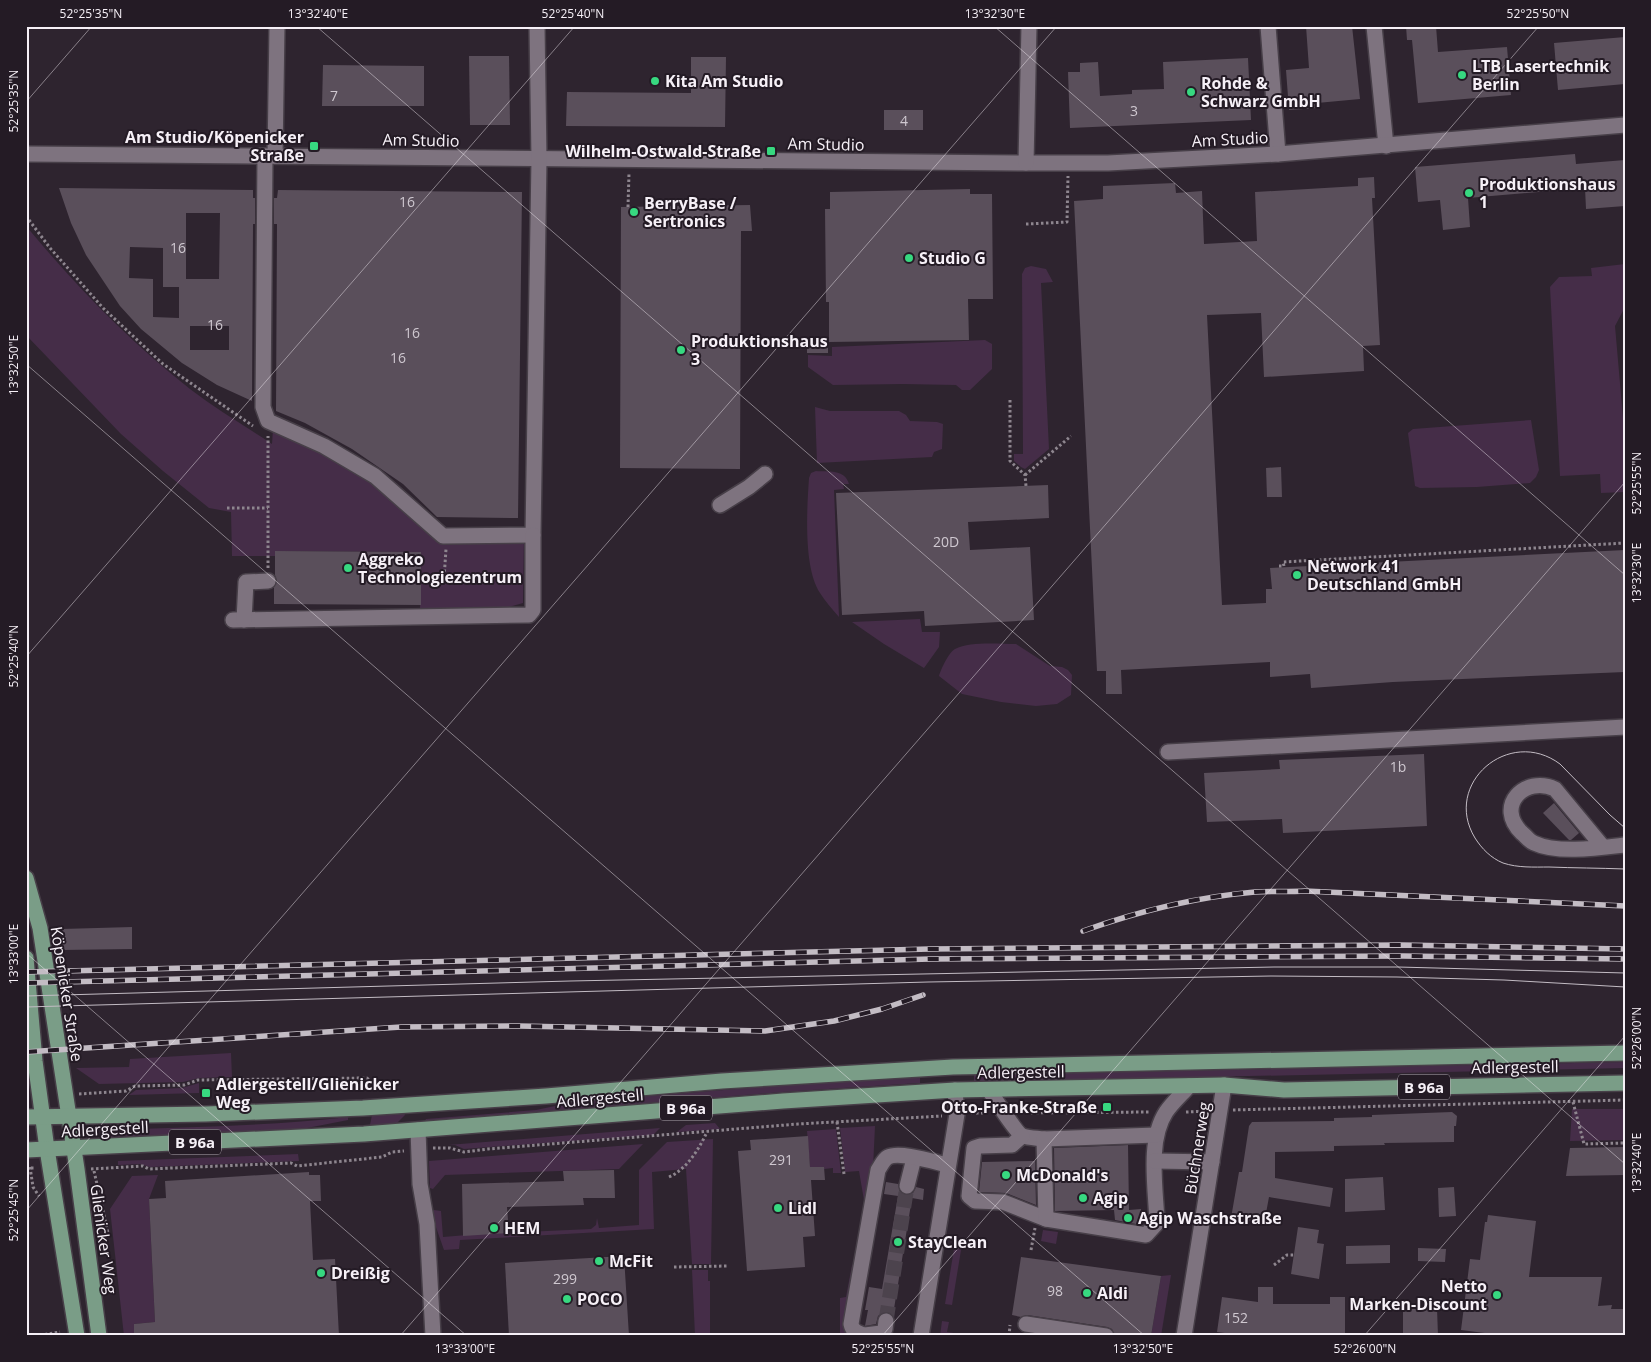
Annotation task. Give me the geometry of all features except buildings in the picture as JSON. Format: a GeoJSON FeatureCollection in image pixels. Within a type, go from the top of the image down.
{"type":"FeatureCollection","features":[{"type":"Feature","properties":{"kind":"main road","name":"Köpenicker Straße"},"geometry":{"type":"LineString","coordinates":[[26,878],[40,928],[73,1148]]}},
{"type":"Feature","properties":{"kind":"main road"},"geometry":{"type":"LineString","coordinates":[[26,958],[35,1061],[77,1336]]}},
{"type":"Feature","properties":{"kind":"main road","name":"Adlergestell"},"geometry":{"type":"LineString","coordinates":[[26,1117],[363,1108],[722,1081],[953,1067],[1625,1053]]}},
{"type":"Feature","properties":{"kind":"main road"},"geometry":{"type":"LineString","coordinates":[[953,1067],[955,1090]]}},
{"type":"Feature","properties":{"kind":"main road","name":"Adlergestell"},"geometry":{"type":"LineString","coordinates":[[26,1150],[364,1134],[783,1101],[955,1090],[1224,1085],[1284,1090],[1625,1082]]}},
{"type":"Feature","properties":{"kind":"main road","name":"Adlergestell"},"geometry":{"type":"LineString","coordinates":[[418,1130],[418,1114],[451,1102]]}},
{"type":"Feature","properties":{"kind":"main road"},"geometry":{"type":"LineString","coordinates":[[363,1108],[364,1134]]}},
{"type":"Feature","properties":{"kind":"main road","name":"Glienicker Weg"},"geometry":{"type":"LineString","coordinates":[[73,1148],[99,1336]]}},
{"type":"Feature","properties":{"kind":"street"},"geometry":{"type":"LineString","coordinates":[[277,26],[270,156],[263,407],[268,421],[324,446],[374,476],[443,536],[533,535]]}},
{"type":"Feature","properties":{"kind":"street"},"geometry":{"type":"LineString","coordinates":[[268,581],[246,582],[238,620],[529,615],[533,610],[539,159],[537,26]]}},
{"type":"Feature","properties":{"kind":"street"},"geometry":{"type":"LineString","coordinates":[[1026,163],[1029,26]]}},
{"type":"Feature","properties":{"kind":"street"},"geometry":{"type":"LineString","coordinates":[[1268,26],[1278,154]]}},
{"type":"Feature","properties":{"kind":"street"},"geometry":{"type":"LineString","coordinates":[[1374,26],[1386,146]]}},
{"type":"Feature","properties":{"kind":"street","name":"Am Studio"},"geometry":{"type":"LineString","coordinates":[[26,154],[1069,163],[1278,154],[1625,125]]}},
{"type":"Feature","properties":{"kind":"street"},"geometry":{"type":"LineString","coordinates":[[720,505],[749,487],[765,474]]}},
{"type":"Feature","properties":{"kind":"street"},"geometry":{"type":"LineString","coordinates":[[1168,752],[1625,727]]}},
{"type":"Feature","properties":{"kind":"street"},"geometry":{"type":"LineString","coordinates":[[1603,847],[1555,789],[1549,786],[1532,786],[1521,792],[1513,802],[1510,813],[1516,828],[1532,842],[1548,848],[1603,847],[1625,845]]}},
{"type":"Feature","properties":{"kind":"street","name":"Büchnerweg"},"geometry":{"type":"LineString","coordinates":[[1184,1336],[1224,1085]]}},
{"type":"Feature","properties":{"kind":"street"},"geometry":{"type":"LineString","coordinates":[[1022,1136],[1012,1145],[980,1146],[974,1148],[969,1196],[975,1202],[1003,1202],[1046,1219],[1146,1235],[1157,1223],[1156,1135],[1166,1112],[1190,1086]]}},
{"type":"Feature","properties":{"kind":"street"},"geometry":{"type":"LineString","coordinates":[[922,1336],[957,1114],[955,1090]]}},
{"type":"Feature","properties":{"kind":"street"},"geometry":{"type":"LineString","coordinates":[[989,1090],[1006,1113],[1012,1125],[1022,1136],[1044,1139],[1156,1135]]}},
{"type":"Feature","properties":{"kind":"street"},"geometry":{"type":"LineString","coordinates":[[418,1130],[420,1184],[427,1224],[433,1336]]}},
{"type":"Feature","properties":{"kind":"street"},"geometry":{"type":"LineString","coordinates":[[1044,1139],[1046,1219]]}},
{"type":"Feature","properties":{"kind":"street"},"geometry":{"type":"LineString","coordinates":[[886,1321],[881,1333],[865,1335],[856,1332],[850,1324],[878,1170],[888,1157],[902,1155],[948,1165]]}},
{"type":"Feature","properties":{"kind":"street"},"geometry":{"type":"LineString","coordinates":[[907,1186],[914,1158]]}},
{"type":"Feature","properties":{"kind":"street"},"geometry":{"type":"LineString","coordinates":[[1155,1161],[1212,1162]]}},
{"type":"Feature","properties":{"kind":"street"},"geometry":{"type":"LineString","coordinates":[[1026,1324],[1106,1336]]}},
{"type":"Feature","properties":{"kind":"path"},"geometry":{"type":"LineString","coordinates":[[628,207],[629,160]]}},
{"type":"Feature","properties":{"kind":"path"},"geometry":{"type":"LineString","coordinates":[[1026,224],[1067,222],[1069,163]]}},
{"type":"Feature","properties":{"kind":"path"},"geometry":{"type":"LineString","coordinates":[[26,216],[50,248],[103,308],[163,364],[254,427]]}},
{"type":"Feature","properties":{"kind":"path"},"geometry":{"type":"LineString","coordinates":[[1010,400],[1010,460],[1025,475],[1026,486]]}},
{"type":"Feature","properties":{"kind":"path"},"geometry":{"type":"LineString","coordinates":[[261,431],[268,435]]}},
{"type":"Feature","properties":{"kind":"path"},"geometry":{"type":"LineString","coordinates":[[1025,475],[1071,436]]}},
{"type":"Feature","properties":{"kind":"path"},"geometry":{"type":"LineString","coordinates":[[268,450],[268,581]]}},
{"type":"Feature","properties":{"kind":"path"},"geometry":{"type":"LineString","coordinates":[[227,508],[268,508]]}},
{"type":"Feature","properties":{"kind":"path"},"geometry":{"type":"LineString","coordinates":[[421,579],[444,578],[446,536]]}},
{"type":"Feature","properties":{"kind":"path"},"geometry":{"type":"LineString","coordinates":[[1278,566],[1284,566],[1283,562],[1413,554],[1426,556],[1625,543]]}},
{"type":"Feature","properties":{"kind":"path"},"geometry":{"type":"LineString","coordinates":[[1530,553],[1532,553],[1532,548]]}},
{"type":"Feature","properties":{"kind":"path"},"geometry":{"type":"LineString","coordinates":[[1518,549],[1518,553],[1521,553]]}},
{"type":"Feature","properties":{"kind":"path"},"geometry":{"type":"LineString","coordinates":[[1413,554],[1413,559],[1415,559]]}},
{"type":"Feature","properties":{"kind":"path"},"geometry":{"type":"LineString","coordinates":[[97,1093],[126,1091],[135,1086],[184,1085],[198,1080],[367,1078],[395,1106]]}},
{"type":"Feature","properties":{"kind":"path"},"geometry":{"type":"LineString","coordinates":[[118,1168],[143,1166],[149,1169],[291,1163],[297,1166],[382,1157],[392,1152],[450,1148],[464,1152],[957,1114],[1166,1112],[1625,1100]]}},
{"type":"Feature","properties":{"kind":"path"},"geometry":{"type":"LineString","coordinates":[[1574,1102],[1584,1144],[1625,1143]]}},
{"type":"Feature","properties":{"kind":"path"},"geometry":{"type":"LineString","coordinates":[[837,1122],[844,1174]]}},
{"type":"Feature","properties":{"kind":"path"},"geometry":{"type":"LineString","coordinates":[[669,1177],[677,1173],[700,1148],[707,1132]]}},
{"type":"Feature","properties":{"kind":"path"},"geometry":{"type":"LineString","coordinates":[[98,1186],[108,1233]]}},
{"type":"Feature","properties":{"kind":"path"},"geometry":{"type":"LineString","coordinates":[[1274,1265],[1287,1255],[1294,1255]]}},
{"type":"Feature","properties":{"kind":"path"},"geometry":{"type":"LineString","coordinates":[[674,1267],[728,1266]]}},
{"type":"Feature","properties":{"kind":"path"},"geometry":{"type":"LineString","coordinates":[[1009,1336],[1010,1322]]}},
{"type":"Feature","properties":{"kind":"path"},"geometry":{"type":"LineString","coordinates":[[35,1336],[60,1332]]}},
{"type":"Feature","properties":{"kind":"shaded area"},"geometry":{"type":"Polygon","coordinates":[[[26,226],[104,312],[167,371],[220,410],[272,444],[273,429],[324,446],[443,536],[524,535],[523,603],[505,608],[420,610],[421,552],[275,551],[275,556],[232,556],[231,512],[209,508],[163,471],[121,434],[26,335],[26,226]]]}},
{"type":"Feature","properties":{"kind":"shaded area"},"geometry":{"type":"Polygon","coordinates":[[[1625,264],[1625,307],[1615,326],[1625,441],[1625,492],[1601,493],[1600,474],[1560,476],[1550,287],[1559,277],[1592,276],[1591,268],[1625,264]]]}},
{"type":"Feature","properties":{"kind":"shaded area"},"geometry":{"type":"Polygon","coordinates":[[[1031,266],[1046,269],[1053,282],[1041,283],[1049,449],[1025,469],[1014,461],[1014,454],[1023,454],[1022,274],[1025,268],[1031,266]]]}},
{"type":"Feature","properties":{"kind":"shaded area"},"geometry":{"type":"Polygon","coordinates":[[[985,340],[992,344],[992,369],[970,390],[962,390],[956,385],[833,385],[808,367],[808,355],[832,356],[832,347],[985,340]]]}},
{"type":"Feature","properties":{"kind":"shaded area"},"geometry":{"type":"Polygon","coordinates":[[[815,407],[830,411],[899,411],[906,415],[910,421],[937,422],[943,424],[942,449],[934,452],[932,457],[817,463],[815,407]]]}},
{"type":"Feature","properties":{"kind":"shaded area"},"geometry":{"type":"Polygon","coordinates":[[[1531,420],[1539,470],[1536,477],[1530,483],[1477,487],[1420,488],[1415,486],[1408,433],[1413,429],[1531,420]]]}},
{"type":"Feature","properties":{"kind":"shaded area"},"geometry":{"type":"Polygon","coordinates":[[[816,471],[840,474],[847,479],[849,484],[843,484],[844,489],[834,490],[839,617],[820,593],[811,568],[807,537],[808,490],[811,473],[816,471]]]}},
{"type":"Feature","properties":{"kind":"shaded area"},"geometry":{"type":"Polygon","coordinates":[[[920,619],[922,632],[940,632],[939,647],[924,668],[852,622],[920,619]]]}},
{"type":"Feature","properties":{"kind":"shaded area"},"geometry":{"type":"Polygon","coordinates":[[[993,643],[1016,644],[1050,666],[1062,667],[1068,670],[1072,675],[1071,695],[1057,704],[1036,706],[1001,702],[962,694],[939,676],[948,657],[955,649],[961,646],[993,643]]]}},
{"type":"Feature","properties":{"kind":"shaded area"},"geometry":{"type":"Polygon","coordinates":[[[231,1053],[232,1077],[199,1078],[183,1082],[99,1084],[76,1068],[129,1067],[130,1059],[231,1053]]]}},
{"type":"Feature","properties":{"kind":"shaded area"},"geometry":{"type":"Polygon","coordinates":[[[1625,1062],[1625,1068],[974,1082],[974,1075],[1625,1062]]]}},
{"type":"Feature","properties":{"kind":"shaded area"},"geometry":{"type":"Polygon","coordinates":[[[920,1077],[920,1083],[783,1092],[425,1121],[426,1119],[536,1110],[574,1102],[785,1085],[920,1077]]]}},
{"type":"Feature","properties":{"kind":"shaded area"},"geometry":{"type":"Polygon","coordinates":[[[199,1083],[199,1093],[129,1095],[136,1090],[182,1088],[199,1083]]]}},
{"type":"Feature","properties":{"kind":"shaded area"},"geometry":{"type":"Polygon","coordinates":[[[1572,1109],[1625,1109],[1625,1140],[1570,1141],[1572,1109]]]}},
{"type":"Feature","properties":{"kind":"shaded area"},"geometry":{"type":"Polygon","coordinates":[[[404,1113],[405,1115],[397,1123],[370,1125],[372,1115],[404,1113]]]}},
{"type":"Feature","properties":{"kind":"shaded area"},"geometry":{"type":"Polygon","coordinates":[[[348,1117],[348,1120],[297,1130],[111,1137],[109,1130],[259,1124],[348,1117]]]}},
{"type":"Feature","properties":{"kind":"shaded area"},"geometry":{"type":"Polygon","coordinates":[[[715,1123],[720,1129],[677,1132],[686,1125],[715,1123]]]}},
{"type":"Feature","properties":{"kind":"shaded area"},"geometry":{"type":"Polygon","coordinates":[[[875,1126],[873,1168],[866,1212],[859,1171],[845,1172],[840,1128],[875,1126]]]}},
{"type":"Feature","properties":{"kind":"shaded area"},"geometry":{"type":"Polygon","coordinates":[[[660,1128],[653,1135],[464,1149],[455,1145],[448,1145],[660,1128]]]}},
{"type":"Feature","properties":{"kind":"shaded area"},"geometry":{"type":"Polygon","coordinates":[[[836,1129],[841,1173],[833,1173],[833,1168],[810,1167],[807,1131],[836,1129]]]}},
{"type":"Feature","properties":{"kind":"shaded area"},"geometry":{"type":"Polygon","coordinates":[[[713,1139],[711,1264],[692,1264],[686,1169],[652,1172],[654,1229],[460,1240],[459,1249],[444,1250],[431,1213],[434,1210],[441,1211],[443,1237],[591,1229],[596,1225],[597,1218],[599,1228],[639,1225],[639,1170],[667,1142],[713,1139]]]}},
{"type":"Feature","properties":{"kind":"shaded area"},"geometry":{"type":"Polygon","coordinates":[[[643,1144],[619,1169],[445,1175],[433,1189],[430,1188],[429,1161],[643,1144]]]}},
{"type":"Feature","properties":{"kind":"shaded area"},"geometry":{"type":"Polygon","coordinates":[[[298,1154],[299,1161],[150,1167],[140,1164],[118,1165],[118,1161],[298,1154]]]}},
{"type":"Feature","properties":{"kind":"shaded area"},"geometry":{"type":"Polygon","coordinates":[[[158,1175],[149,1199],[155,1322],[134,1324],[134,1336],[124,1336],[110,1209],[132,1176],[158,1175]]]}},
{"type":"Feature","properties":{"kind":"shaded area"},"geometry":{"type":"Polygon","coordinates":[[[1043,1230],[1058,1232],[1056,1244],[1041,1241],[1043,1230]]]}},
{"type":"Feature","properties":{"kind":"shaded area"},"geometry":{"type":"Polygon","coordinates":[[[955,1243],[962,1244],[952,1305],[945,1304],[955,1243]]]}},
{"type":"Feature","properties":{"kind":"shaded area"},"geometry":{"type":"Polygon","coordinates":[[[852,1265],[857,1265],[845,1336],[840,1336],[840,1298],[846,1297],[852,1265]]]}},
{"type":"Feature","properties":{"kind":"shaded area"},"geometry":{"type":"Polygon","coordinates":[[[692,1270],[708,1270],[708,1281],[710,1281],[710,1333],[719,1334],[720,1336],[695,1336],[692,1270]]]}},
{"type":"Feature","properties":{"kind":"shaded area"},"geometry":{"type":"Polygon","coordinates":[[[1171,1275],[1161,1336],[1151,1336],[1161,1276],[1171,1275]]]}},
{"type":"Feature","properties":{"kind":"shaded area"},"geometry":{"type":"Polygon","coordinates":[[[942,1321],[949,1322],[947,1332],[974,1336],[940,1336],[942,1321]]]}},
{"type":"Feature","properties":{"kind":"tunnel"},"geometry":{"type":"LineString","coordinates":[[886,1321],[907,1186]]}},
{"type":"Feature","properties":{"kind":"tram line"},"geometry":{"type":"LineString","coordinates":[[1625,828],[1560,764],[1540,754],[1521,752],[1502,756],[1486,766],[1474,781],[1467,798],[1467,818],[1475,838],[1487,853],[1503,863],[1526,867],[1625,869]]}},
{"type":"Feature","properties":{"kind":"tram line"},"geometry":{"type":"LineString","coordinates":[[26,996],[570,981],[1274,967],[1398,967],[1625,973]]}},
{"type":"Feature","properties":{"kind":"tram line"},"geometry":{"type":"LineString","coordinates":[[26,1007],[928,982],[1271,976],[1504,980],[1625,987]]}},
{"type":"Feature","properties":{"kind":"railway"},"geometry":{"type":"LineString","coordinates":[[1083,931],[1125,917],[1189,901],[1255,892],[1305,891],[1625,906]]}},
{"type":"Feature","properties":{"kind":"railway"},"geometry":{"type":"LineString","coordinates":[[26,972],[930,949],[1401,945],[1625,949]]}},
{"type":"Feature","properties":{"kind":"railway"},"geometry":{"type":"LineString","coordinates":[[26,983],[931,959],[1403,956],[1625,959]]}},
{"type":"Feature","properties":{"kind":"railway"},"geometry":{"type":"LineString","coordinates":[[26,1052],[401,1027],[519,1026],[765,1031],[834,1021],[882,1009],[923,995]]}},
{"type":"Feature","properties":{"kind":"place","name":"LTB Lasertechnik Berlin"},"geometry":{"type":"Point","coordinates":[1462,75]}},
{"type":"Feature","properties":{"kind":"place","name":"Kita Am Studio"},"geometry":{"type":"Point","coordinates":[655,81]}},
{"type":"Feature","properties":{"kind":"place","name":"Rohde & Schwarz GmbH"},"geometry":{"type":"Point","coordinates":[1191,92]}},
{"type":"Feature","properties":{"kind":"place","name":"Am Studio/Köpenicker Straße"},"geometry":{"type":"Point","coordinates":[314,146]}},
{"type":"Feature","properties":{"kind":"place","name":"Wilhelm-Ostwald-Straße"},"geometry":{"type":"Point","coordinates":[771,151]}},
{"type":"Feature","properties":{"kind":"place","name":"Produktionshaus 1"},"geometry":{"type":"Point","coordinates":[1469,193]}},
{"type":"Feature","properties":{"kind":"place","name":"BerryBase / Sertronics"},"geometry":{"type":"Point","coordinates":[634,212]}},
{"type":"Feature","properties":{"kind":"place","name":"Studio G"},"geometry":{"type":"Point","coordinates":[909,258]}},
{"type":"Feature","properties":{"kind":"place","name":"Produktionshaus 3"},"geometry":{"type":"Point","coordinates":[681,350]}},
{"type":"Feature","properties":{"kind":"place","name":"Aggreko Technologiezentrum"},"geometry":{"type":"Point","coordinates":[348,568]}},
{"type":"Feature","properties":{"kind":"place","name":"Network 41 Deutschland GmbH"},"geometry":{"type":"Point","coordinates":[1297,575]}},
{"type":"Feature","properties":{"kind":"place","name":"Adlergestell/Glienicker Weg"},"geometry":{"type":"Point","coordinates":[206,1093]}},
{"type":"Feature","properties":{"kind":"place","name":"Otto-Franke-Straße"},"geometry":{"type":"Point","coordinates":[1107,1107]}},
{"type":"Feature","properties":{"kind":"place","name":"McDonald's"},"geometry":{"type":"Point","coordinates":[1006,1175]}},
{"type":"Feature","properties":{"kind":"place","name":"Agip"},"geometry":{"type":"Point","coordinates":[1083,1198]}},
{"type":"Feature","properties":{"kind":"place","name":"Lidl"},"geometry":{"type":"Point","coordinates":[778,1208]}},
{"type":"Feature","properties":{"kind":"place","name":"Agip Waschstraße"},"geometry":{"type":"Point","coordinates":[1128,1218]}},
{"type":"Feature","properties":{"kind":"place","name":"HEM"},"geometry":{"type":"Point","coordinates":[494,1228]}},
{"type":"Feature","properties":{"kind":"place","name":"StayClean"},"geometry":{"type":"Point","coordinates":[898,1242]}},
{"type":"Feature","properties":{"kind":"place","name":"McFit"},"geometry":{"type":"Point","coordinates":[599,1261]}},
{"type":"Feature","properties":{"kind":"place","name":"Dreißig"},"geometry":{"type":"Point","coordinates":[321,1273]}},
{"type":"Feature","properties":{"kind":"place","name":"Aldi"},"geometry":{"type":"Point","coordinates":[1087,1293]}},
{"type":"Feature","properties":{"kind":"place","name":"Netto Marken-Discount"},"geometry":{"type":"Point","coordinates":[1497,1295]}},
{"type":"Feature","properties":{"kind":"place","name":"POCO"},"geometry":{"type":"Point","coordinates":[567,1299]}}]}
